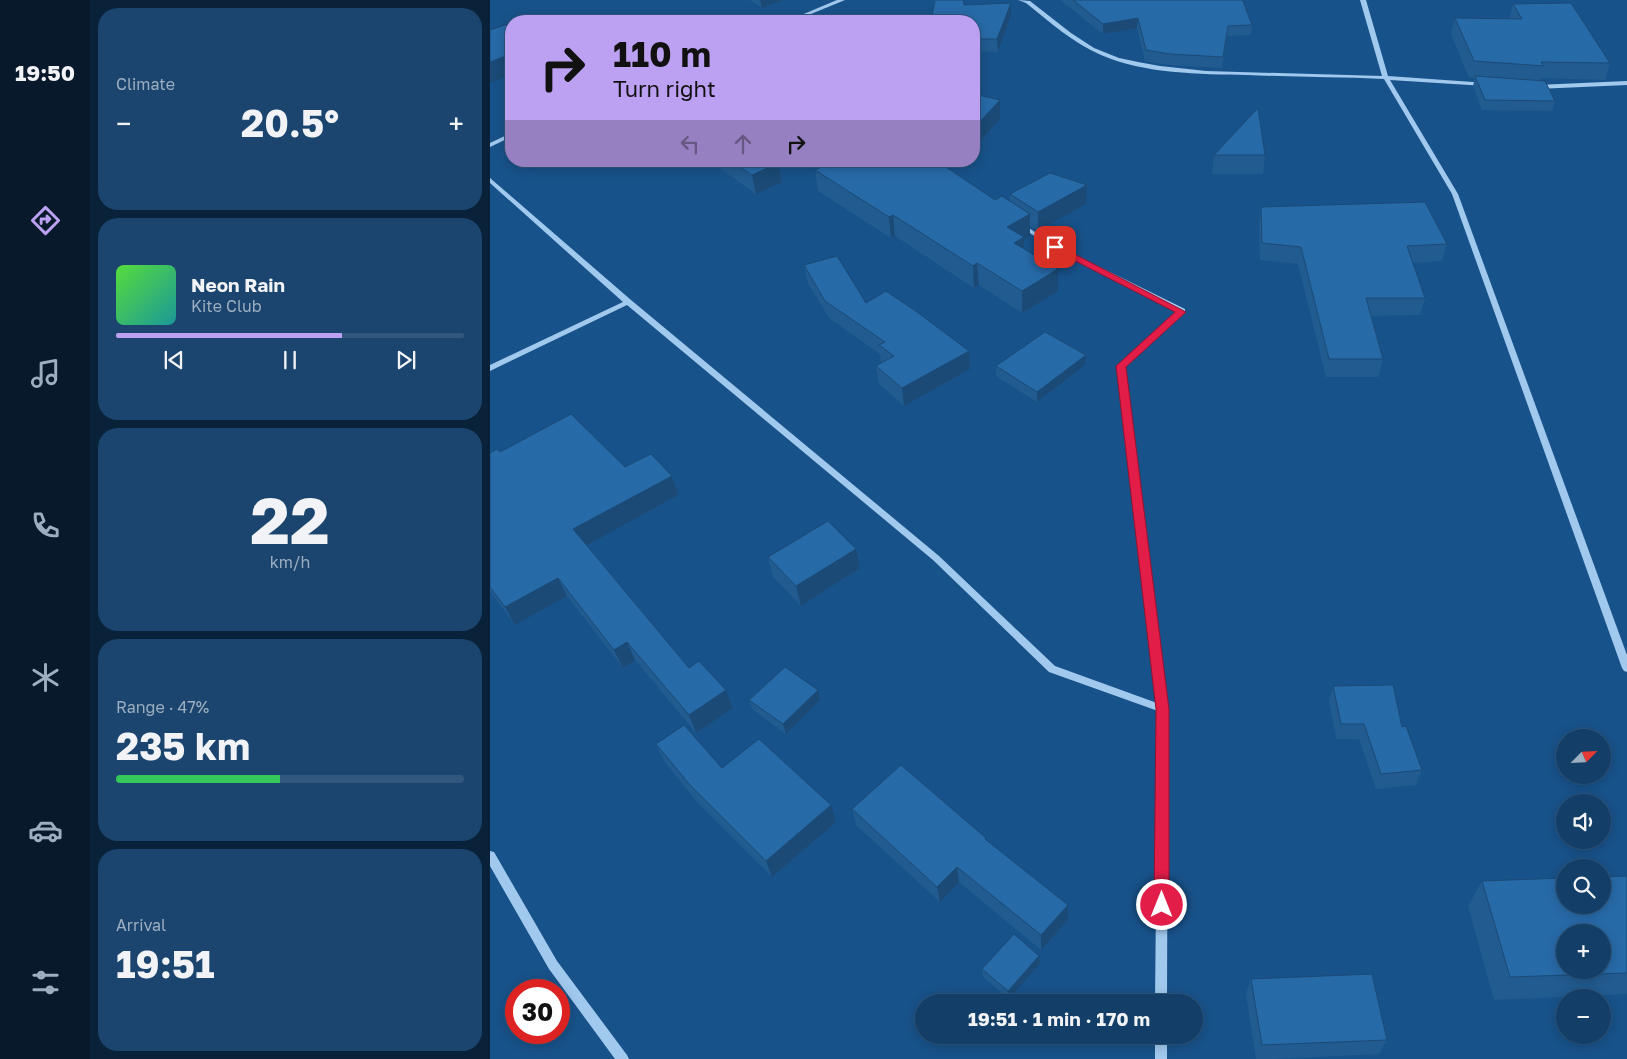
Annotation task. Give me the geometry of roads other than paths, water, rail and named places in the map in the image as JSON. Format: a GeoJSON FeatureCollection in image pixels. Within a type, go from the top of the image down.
{"type":"FeatureCollection","features":[{"type":"Feature","properties":{"kind":"street"},"geometry":{"type":"LineString","coordinates":[[805,15],[842,0]]}},
{"type":"Feature","properties":{"kind":"street"},"geometry":{"type":"LineString","coordinates":[[1021,0],[1028,2],[1076,40],[1116,59],[1169,69],[1226,73],[1385,76],[1491,84]]}},
{"type":"Feature","properties":{"kind":"street"},"geometry":{"type":"LineString","coordinates":[[1363,0],[1385,76],[1455,194],[1627,668]]}},
{"type":"Feature","properties":{"kind":"street"},"geometry":{"type":"LineString","coordinates":[[1530,87],[1627,83]]}},
{"type":"Feature","properties":{"kind":"street"},"geometry":{"type":"LineString","coordinates":[[490,145],[505,138]]}},
{"type":"Feature","properties":{"kind":"street"},"geometry":{"type":"LineString","coordinates":[[490,180],[628,302],[936,558],[1052,668],[1163,709]]}},
{"type":"Feature","properties":{"kind":"street"},"geometry":{"type":"LineString","coordinates":[[1013,220],[1055,247],[1182,312],[1121,366],[1163,709],[1161,994]]}},
{"type":"Feature","properties":{"kind":"street"},"geometry":{"type":"LineString","coordinates":[[490,368],[628,302]]}},
{"type":"Feature","properties":{"kind":"street"},"geometry":{"type":"LineString","coordinates":[[490,856],[553,965],[623,1059]]}},
{"type":"Feature","properties":{"kind":"street"},"geometry":{"type":"LineString","coordinates":[[1161,1044],[1161,1059]]}}]}
